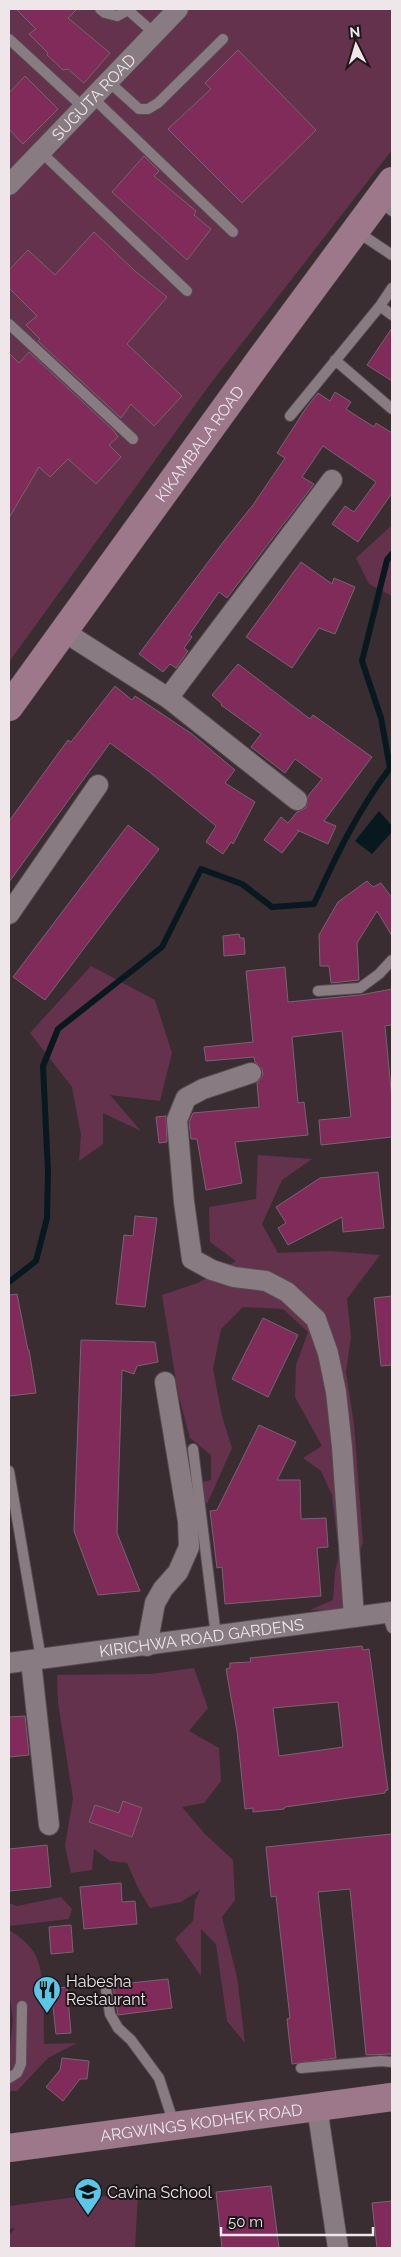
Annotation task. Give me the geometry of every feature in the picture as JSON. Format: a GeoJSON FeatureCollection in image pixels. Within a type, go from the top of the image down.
{"type":"FeatureCollection","features":[{"type":"Feature","properties":{"kind":"main road","name":"KIKAMBALA ROAD"},"geometry":{"type":"LineString","coordinates":[[9,707],[141,527],[262,357],[356,231],[388,197]]}},
{"type":"Feature","properties":{"kind":"main road","name":"ARGWINGS KODHEK ROAD"},"geometry":{"type":"LineString","coordinates":[[9,2148],[392,2097]]}},
{"type":"Feature","properties":{"kind":"street","name":"SUGUTA ROAD"},"geometry":{"type":"LineString","coordinates":[[9,186],[178,9]]}},
{"type":"Feature","properties":{"kind":"street"},"geometry":{"type":"LineString","coordinates":[[168,698],[332,480]]}},
{"type":"Feature","properties":{"kind":"street"},"geometry":{"type":"LineString","coordinates":[[63,631],[168,698],[297,800]]}},
{"type":"Feature","properties":{"kind":"street"},"geometry":{"type":"LineString","coordinates":[[10,909],[98,785]]}},
{"type":"Feature","properties":{"kind":"street"},"geometry":{"type":"LineString","coordinates":[[252,1073],[203,1089],[186,1098],[177,1120],[184,1202],[192,1259],[212,1270],[234,1277],[266,1281],[287,1292],[316,1319],[328,1354],[336,1392],[342,1447],[354,1617]]}},
{"type":"Feature","properties":{"kind":"street"},"geometry":{"type":"LineString","coordinates":[[147,1646],[155,1604],[163,1589],[178,1572],[189,1547],[188,1521],[165,1382]]}},
{"type":"Feature","properties":{"kind":"street","name":"KIRICHWA ROAD GARDENS"},"geometry":{"type":"LineString","coordinates":[[9,1664],[354,1617],[391,1618]]}},
{"type":"Feature","properties":{"kind":"street"},"geometry":{"type":"LineString","coordinates":[[36,1660],[49,1825]]}},
{"type":"Feature","properties":{"kind":"street"},"geometry":{"type":"LineString","coordinates":[[317,2108],[338,2248]]}},
{"type":"Feature","properties":{"kind":"lane"},"geometry":{"type":"LineString","coordinates":[[100,9],[111,16],[117,16],[130,10],[154,33]]}},
{"type":"Feature","properties":{"kind":"lane"},"geometry":{"type":"LineString","coordinates":[[9,39],[88,103],[234,232]]}},
{"type":"Feature","properties":{"kind":"lane"},"geometry":{"type":"LineString","coordinates":[[109,82],[139,109],[148,109],[158,102],[223,39]]}},
{"type":"Feature","properties":{"kind":"lane"},"geometry":{"type":"LineString","coordinates":[[41,152],[187,291]]}},
{"type":"Feature","properties":{"kind":"lane"},"geometry":{"type":"LineString","coordinates":[[356,231],[392,255]]}},
{"type":"Feature","properties":{"kind":"lane"},"geometry":{"type":"LineString","coordinates":[[290,416],[380,306],[392,288]]}},
{"type":"Feature","properties":{"kind":"lane"},"geometry":{"type":"LineString","coordinates":[[380,306],[392,315]]}},
{"type":"Feature","properties":{"kind":"lane"},"geometry":{"type":"LineString","coordinates":[[9,324],[133,438]]}},
{"type":"Feature","properties":{"kind":"lane"},"geometry":{"type":"LineString","coordinates":[[335,360],[392,410]]}},
{"type":"Feature","properties":{"kind":"lane"},"geometry":{"type":"LineString","coordinates":[[318,991],[360,988],[392,960]]}},
{"type":"Feature","properties":{"kind":"lane"},"geometry":{"type":"LineString","coordinates":[[193,1449],[216,1636]]}},
{"type":"Feature","properties":{"kind":"lane"},"geometry":{"type":"LineString","coordinates":[[9,1471],[36,1660]]}},
{"type":"Feature","properties":{"kind":"lane"},"geometry":{"type":"LineString","coordinates":[[106,1989],[110,2014],[118,2028],[131,2040],[158,2078],[175,2126]]}},
{"type":"Feature","properties":{"kind":"lane"},"geometry":{"type":"LineString","coordinates":[[9,2078],[16,2073],[21,2064],[22,2006]]}},
{"type":"Feature","properties":{"kind":"lane"},"geometry":{"type":"LineString","coordinates":[[301,2068],[380,2061],[392,2062]]}},
{"type":"Feature","properties":{"kind":"shaded area"},"geometry":{"type":"Polygon","coordinates":[[[9,9],[392,9],[392,150],[211,383],[9,662],[9,9]]]}},
{"type":"Feature","properties":{"kind":"shaded area"},"geometry":{"type":"Polygon","coordinates":[[[392,525],[392,596],[369,584],[356,558],[392,525]]]}},
{"type":"Feature","properties":{"kind":"shaded area"},"geometry":{"type":"Polygon","coordinates":[[[379,811],[392,826],[392,832],[372,854],[355,841],[379,811]]]}},
{"type":"Feature","properties":{"kind":"shaded area"},"geometry":{"type":"Polygon","coordinates":[[[91,966],[155,1000],[172,1053],[160,1101],[110,1095],[141,1131],[103,1113],[103,1144],[79,1161],[81,1135],[72,1087],[30,1033],[91,966]]]}},
{"type":"Feature","properties":{"kind":"shaded area"},"geometry":{"type":"Polygon","coordinates":[[[258,1155],[312,1159],[282,1180],[262,1224],[278,1253],[330,1251],[380,1255],[347,1299],[351,1337],[346,1372],[354,1424],[363,1543],[343,1596],[342,1610],[310,1610],[333,1600],[335,1572],[339,1555],[332,1495],[321,1471],[303,1458],[322,1446],[295,1397],[296,1365],[308,1332],[283,1309],[243,1307],[221,1329],[213,1369],[222,1416],[232,1448],[207,1504],[188,1485],[211,1480],[211,1455],[190,1438],[178,1393],[162,1295],[198,1283],[236,1261],[210,1242],[209,1207],[256,1199],[258,1155]]]}},
{"type":"Feature","properties":{"kind":"shaded area"},"geometry":{"type":"Polygon","coordinates":[[[194,1668],[208,1708],[189,1731],[219,1748],[221,1781],[204,1803],[182,1807],[205,1834],[233,1860],[235,1900],[222,1917],[237,1977],[245,2043],[227,2021],[216,1944],[201,1929],[201,1976],[175,1939],[193,1921],[195,1901],[200,1890],[181,1902],[150,1908],[139,1890],[127,1863],[110,1861],[94,1849],[92,1870],[71,1873],[65,1846],[73,1798],[58,1703],[57,1675],[151,1674],[194,1668]]]}},
{"type":"Feature","properties":{"kind":"shaded area"},"geometry":{"type":"Polygon","coordinates":[[[61,1897],[72,1909],[69,1919],[9,1926],[9,1903],[17,1906],[61,1897]]]}},
{"type":"Feature","properties":{"kind":"shaded area"},"geometry":{"type":"Polygon","coordinates":[[[9,1930],[30,1947],[36,1956],[41,1970],[44,2044],[77,2043],[48,2058],[17,2091],[9,2091],[9,2054],[13,2020],[9,1992],[9,1930]]]}},
{"type":"Feature","properties":{"kind":"shaded area"},"geometry":{"type":"Polygon","coordinates":[[[138,2195],[135,2248],[9,2248],[9,2236],[15,2228],[9,2229],[9,2206],[76,2197],[138,2195]]]}},
{"type":"Feature","properties":{"kind":"building"},"geometry":{"type":"Polygon","coordinates":[[[16,9],[77,9],[68,18],[110,53],[84,83],[68,69],[63,70],[47,55],[48,53],[29,34],[36,29],[16,9]]]}},
{"type":"Feature","properties":{"kind":"building"},"geometry":{"type":"Polygon","coordinates":[[[238,50],[316,130],[242,203],[168,129],[211,89],[205,83],[238,50]]]}},
{"type":"Feature","properties":{"kind":"building"},"geometry":{"type":"Polygon","coordinates":[[[25,76],[58,109],[23,144],[9,129],[9,93],[25,76]]]}},
{"type":"Feature","properties":{"kind":"building"},"geometry":{"type":"Polygon","coordinates":[[[144,156],[159,171],[154,176],[196,211],[194,215],[211,229],[187,260],[112,192],[144,156]]]}},
{"type":"Feature","properties":{"kind":"building"},"geometry":{"type":"Polygon","coordinates":[[[94,232],[135,271],[167,297],[127,344],[182,396],[154,426],[131,404],[121,418],[38,341],[40,339],[26,325],[37,316],[9,288],[9,270],[28,250],[55,275],[94,232]]]}},
{"type":"Feature","properties":{"kind":"building"},"geometry":{"type":"Polygon","coordinates":[[[392,328],[392,381],[367,365],[392,328]]]}},
{"type":"Feature","properties":{"kind":"building"},"geometry":{"type":"Polygon","coordinates":[[[29,352],[113,430],[118,437],[109,445],[121,457],[96,484],[68,459],[50,477],[39,467],[9,518],[9,353],[19,363],[29,352]]]}},
{"type":"Feature","properties":{"kind":"building"},"geometry":{"type":"Polygon","coordinates":[[[335,392],[351,402],[346,409],[374,427],[376,423],[392,433],[392,493],[358,542],[332,524],[345,506],[354,512],[376,482],[323,446],[302,477],[314,484],[227,598],[219,592],[189,635],[192,637],[184,648],[188,651],[176,668],[170,664],[163,672],[139,654],[253,505],[285,458],[277,453],[306,408],[318,393],[330,401],[335,392]]]}},
{"type":"Feature","properties":{"kind":"building"},"geometry":{"type":"Polygon","coordinates":[[[301,562],[332,584],[334,578],[355,587],[335,634],[319,628],[292,668],[246,637],[301,562]]]}},
{"type":"Feature","properties":{"kind":"building"},"geometry":{"type":"Polygon","coordinates":[[[238,664],[310,719],[313,715],[372,757],[324,821],[336,826],[328,844],[297,830],[299,831],[282,853],[264,840],[281,817],[288,823],[297,812],[306,808],[308,796],[322,779],[295,759],[285,773],[251,747],[261,734],[221,705],[212,695],[238,664]]]}},
{"type":"Feature","properties":{"kind":"building"},"geometry":{"type":"Polygon","coordinates":[[[115,686],[132,700],[135,696],[192,734],[235,770],[225,783],[255,802],[233,844],[231,842],[223,854],[206,842],[216,826],[147,770],[110,743],[9,882],[9,821],[68,740],[71,742],[115,686]]]}},
{"type":"Feature","properties":{"kind":"building"},"geometry":{"type":"Polygon","coordinates":[[[128,825],[159,849],[45,1000],[13,977],[128,825]]]}},
{"type":"Feature","properties":{"kind":"building"},"geometry":{"type":"Polygon","coordinates":[[[367,881],[373,887],[381,883],[392,898],[392,936],[377,911],[357,943],[359,980],[331,983],[329,966],[320,966],[319,935],[338,902],[367,881]]]}},
{"type":"Feature","properties":{"kind":"building"},"geometry":{"type":"Polygon","coordinates":[[[239,934],[240,938],[244,938],[245,954],[224,956],[223,936],[239,934]]]}},
{"type":"Feature","properties":{"kind":"building"},"geometry":{"type":"Polygon","coordinates":[[[285,967],[288,1002],[360,995],[392,989],[392,1025],[385,1026],[392,1100],[392,1137],[321,1145],[319,1120],[351,1117],[342,1031],[292,1037],[298,1103],[304,1102],[308,1135],[235,1142],[242,1183],[206,1190],[197,1139],[191,1139],[189,1122],[193,1113],[259,1107],[257,1083],[263,1075],[262,1069],[255,1062],[254,1057],[206,1061],[204,1047],[253,1042],[246,971],[285,967]]]}},
{"type":"Feature","properties":{"kind":"building"},"geometry":{"type":"Polygon","coordinates":[[[166,1116],[167,1142],[159,1143],[156,1117],[166,1116]]]}},
{"type":"Feature","properties":{"kind":"building"},"geometry":{"type":"Polygon","coordinates":[[[378,1172],[384,1228],[343,1232],[342,1217],[288,1245],[278,1228],[286,1223],[276,1207],[320,1178],[378,1172]]]}},
{"type":"Feature","properties":{"kind":"building"},"geometry":{"type":"Polygon","coordinates":[[[135,1216],[157,1218],[145,1307],[116,1304],[124,1235],[133,1236],[135,1216]]]}},
{"type":"Feature","properties":{"kind":"building"},"geometry":{"type":"Polygon","coordinates":[[[17,1294],[36,1393],[9,1396],[9,1295],[17,1294]]]}},
{"type":"Feature","properties":{"kind":"building"},"geometry":{"type":"Polygon","coordinates":[[[392,1296],[392,1365],[381,1366],[374,1298],[392,1296]]]}},
{"type":"Feature","properties":{"kind":"building"},"geometry":{"type":"Polygon","coordinates":[[[263,1318],[298,1335],[268,1397],[232,1379],[263,1318]]]}},
{"type":"Feature","properties":{"kind":"building"},"geometry":{"type":"Polygon","coordinates":[[[81,1340],[155,1342],[158,1362],[137,1366],[134,1374],[122,1370],[117,1533],[140,1591],[98,1595],[74,1531],[81,1340]]]}},
{"type":"Feature","properties":{"kind":"building"},"geometry":{"type":"Polygon","coordinates":[[[259,1425],[296,1442],[277,1480],[300,1480],[301,1519],[326,1518],[328,1547],[317,1548],[321,1596],[225,1604],[222,1567],[217,1568],[210,1511],[217,1510],[259,1425]]]}},
{"type":"Feature","properties":{"kind":"building"},"geometry":{"type":"Polygon","coordinates":[[[362,1646],[363,1650],[369,1649],[388,1790],[385,1793],[285,1807],[284,1809],[253,1812],[253,1808],[245,1809],[237,1731],[226,1669],[230,1668],[230,1663],[251,1662],[250,1658],[362,1646]],[[338,1702],[273,1708],[279,1756],[343,1747],[338,1702]]]}},
{"type":"Feature","properties":{"kind":"building"},"geometry":{"type":"Polygon","coordinates":[[[25,1716],[29,1755],[9,1757],[9,1717],[25,1716]]]}},
{"type":"Feature","properties":{"kind":"building"},"geometry":{"type":"Polygon","coordinates":[[[123,1801],[142,1808],[132,1837],[89,1822],[95,1805],[119,1813],[123,1801]]]}},
{"type":"Feature","properties":{"kind":"building"},"geometry":{"type":"Polygon","coordinates":[[[392,1834],[392,2054],[366,2055],[350,1889],[318,1892],[336,2058],[292,2064],[287,2019],[290,2018],[276,1896],[271,1897],[266,1847],[392,1834]]]}},
{"type":"Feature","properties":{"kind":"building"},"geometry":{"type":"Polygon","coordinates":[[[47,1845],[51,1887],[9,1891],[9,1849],[47,1845]]]}},
{"type":"Feature","properties":{"kind":"building"},"geometry":{"type":"Polygon","coordinates":[[[121,1883],[122,1902],[135,1901],[137,1924],[84,1929],[80,1887],[121,1883]]]}},
{"type":"Feature","properties":{"kind":"building"},"geometry":{"type":"Polygon","coordinates":[[[71,1925],[73,1952],[51,1954],[49,1927],[71,1925]]]}},
{"type":"Feature","properties":{"kind":"building"},"geometry":{"type":"Polygon","coordinates":[[[130,1977],[130,1983],[168,1979],[172,2008],[118,2015],[113,1987],[107,1980],[130,1977]]]}},
{"type":"Feature","properties":{"kind":"building"},"geometry":{"type":"Polygon","coordinates":[[[67,1987],[71,2033],[56,2034],[51,1989],[67,1987]]]}},
{"type":"Feature","properties":{"kind":"building"},"geometry":{"type":"Polygon","coordinates":[[[62,2058],[89,2061],[87,2079],[80,2079],[63,2101],[46,2087],[60,2070],[62,2058]]]}},
{"type":"Feature","properties":{"kind":"building"},"geometry":{"type":"Polygon","coordinates":[[[271,2186],[279,2248],[222,2248],[216,2192],[271,2186]]]}},
{"type":"Feature","properties":{"kind":"building"},"geometry":{"type":"Polygon","coordinates":[[[392,2201],[392,2248],[377,2248],[372,2203],[392,2201]]]}},
{"type":"Feature","properties":{"kind":"waterway"},"geometry":{"type":"LineString","coordinates":[[9,1282],[36,1261],[47,1218],[48,1172],[43,1066],[58,1029],[162,947],[201,869],[242,884],[272,907],[314,904],[339,851],[368,800],[390,768],[381,718],[362,661],[387,560],[392,554]]}},
{"type":"Feature","properties":{"kind":"place","name":"Habesha Restaurant"},"geometry":{"type":"Point","coordinates":[47,2014]}},
{"type":"Feature","properties":{"kind":"place","name":"Cavina School"},"geometry":{"type":"Point","coordinates":[88,2216]}}]}
